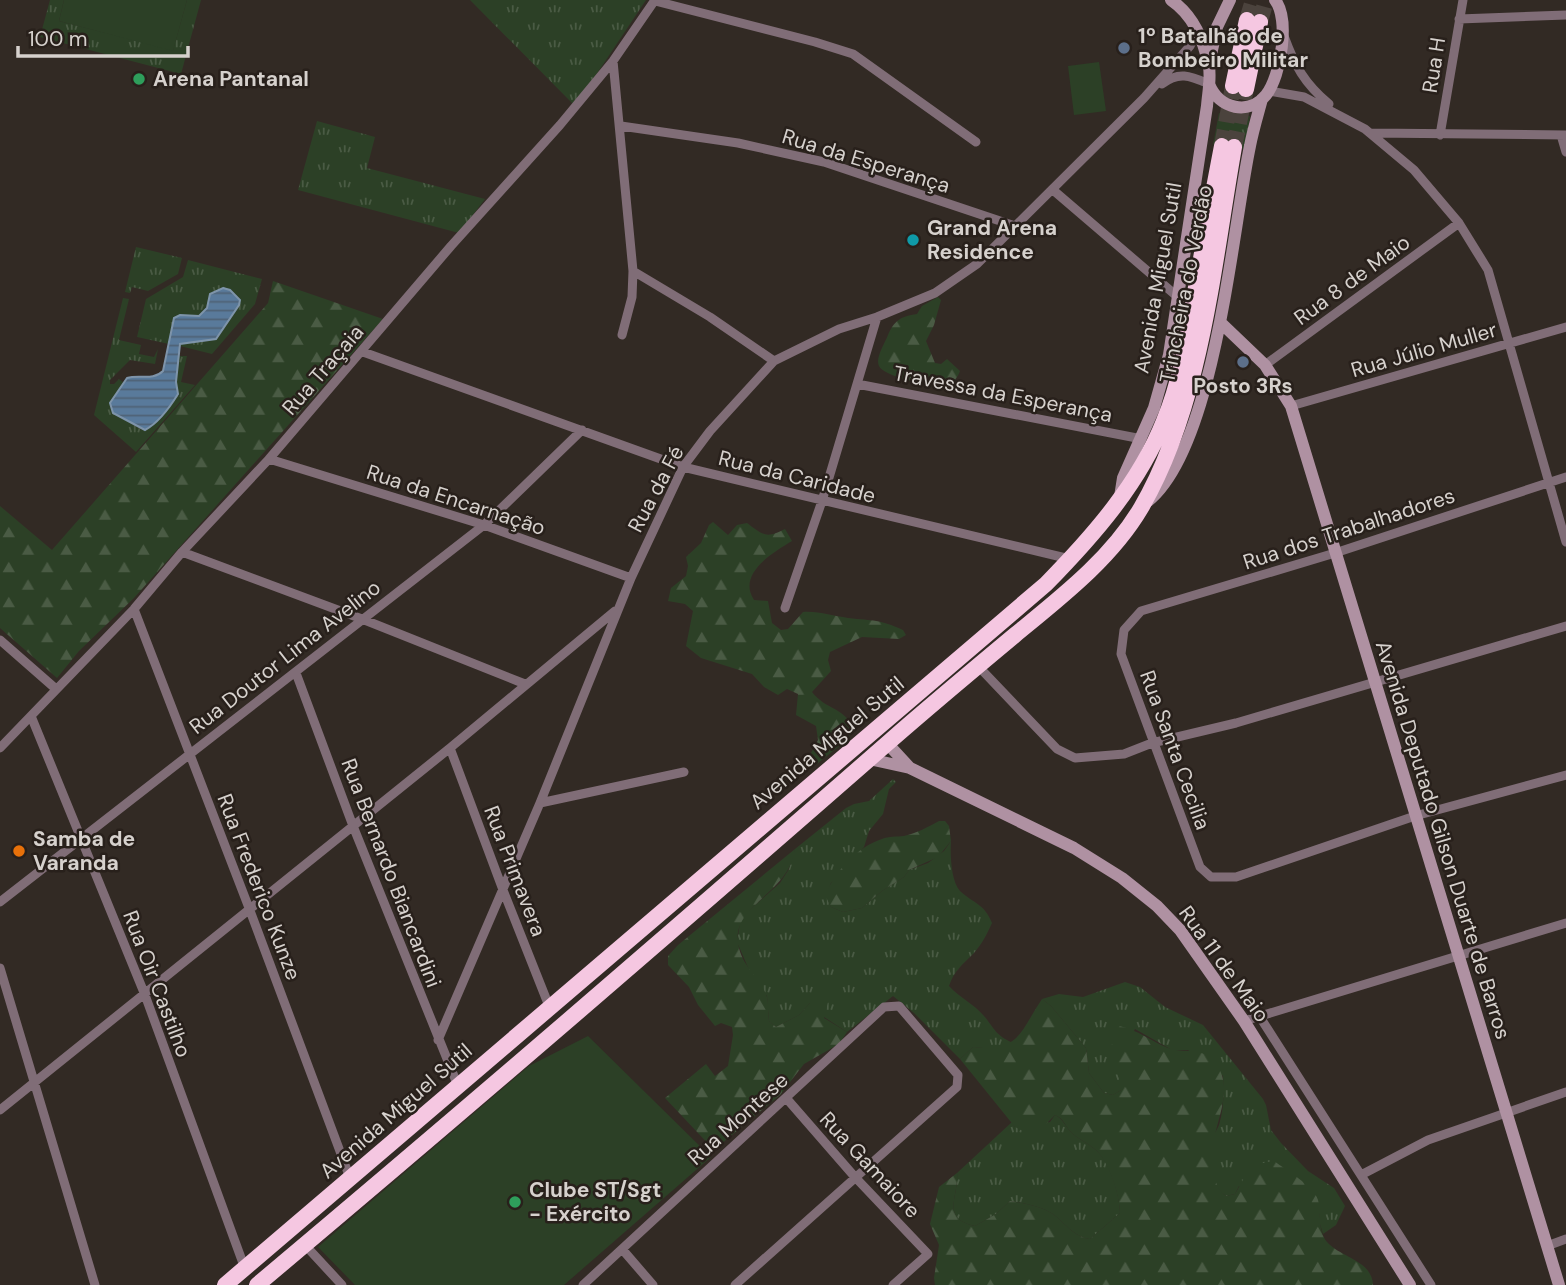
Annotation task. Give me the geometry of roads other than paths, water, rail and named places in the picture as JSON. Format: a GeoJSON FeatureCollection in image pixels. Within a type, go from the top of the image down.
{"type":"FeatureCollection","features":[{"type":"Feature","properties":{"kind":"highway"},"geometry":{"type":"LineString","coordinates":[[1240,88],[1254,21]]}},
{"type":"Feature","properties":{"kind":"highway","name":"Trincheira do Verdão"},"geometry":{"type":"LineString","coordinates":[[1120,498],[1132,482],[1157,436],[1180,375],[1228,147],[1192,376],[1176,427],[1142,506]]}},
{"type":"Feature","properties":{"kind":"highway","name":"Avenida Miguel Sutil"},"geometry":{"type":"LineString","coordinates":[[225,1285],[244,1266],[1046,584],[1120,498]]}},
{"type":"Feature","properties":{"kind":"highway","name":"Avenida Miguel Sutil"},"geometry":{"type":"LineString","coordinates":[[257,1285],[572,1019],[887,743],[1075,585],[1121,536],[1142,506]]}},
{"type":"Feature","properties":{"kind":"street"},"geometry":{"type":"LineString","coordinates":[[1171,0],[1183,8],[1192,19],[1209,68]]}},
{"type":"Feature","properties":{"kind":"street"},"geometry":{"type":"LineString","coordinates":[[1209,68],[1214,36],[1230,0]]}},
{"type":"Feature","properties":{"kind":"street"},"geometry":{"type":"LineString","coordinates":[[1275,0],[1283,18]]}},
{"type":"Feature","properties":{"kind":"street"},"geometry":{"type":"LineString","coordinates":[[1283,18],[1285,0]]}},
{"type":"Feature","properties":{"kind":"street","name":"Rua H"},"geometry":{"type":"LineString","coordinates":[[1440,135],[1463,0]]}},
{"type":"Feature","properties":{"kind":"street"},"geometry":{"type":"LineString","coordinates":[[655,1],[815,41],[853,54],[975,142]]}},
{"type":"Feature","properties":{"kind":"street","name":"Rua Traçaia"},"geometry":{"type":"LineString","coordinates":[[0,748],[134,608],[363,352],[437,262],[560,125],[613,61],[655,1]]}},
{"type":"Feature","properties":{"kind":"street"},"geometry":{"type":"LineString","coordinates":[[1460,19],[1566,15]]}},
{"type":"Feature","properties":{"kind":"street","name":"Avenida Miguel Sutil"},"geometry":{"type":"LineString","coordinates":[[1142,506],[1158,492],[1182,452],[1195,420],[1220,322],[1250,145],[1265,95],[1276,70],[1283,34],[1283,18]]}},
{"type":"Feature","properties":{"kind":"street","name":"Rua da Fé"},"geometry":{"type":"LineString","coordinates":[[438,1040],[541,803],[631,578],[683,467],[710,431],[774,361],[839,329],[877,317],[935,293],[977,264],[1144,98],[1189,46],[1197,31]]}},
{"type":"Feature","properties":{"kind":"street"},"geometry":{"type":"LineString","coordinates":[[1283,34],[1295,67],[1311,89],[1344,117]]}},
{"type":"Feature","properties":{"kind":"street"},"geometry":{"type":"LineString","coordinates":[[613,61],[633,271],[632,297],[622,335]]}},
{"type":"Feature","properties":{"kind":"street","name":"Avenida Miguel Sutil"},"geometry":{"type":"LineString","coordinates":[[1120,498],[1123,478],[1142,439],[1161,384],[1179,298],[1204,133],[1209,68]]}},
{"type":"Feature","properties":{"kind":"street","name":"Rua da Fé"},"geometry":{"type":"LineString","coordinates":[[1144,98],[1171,77],[1178,75],[1188,75],[1209,83]]}},
{"type":"Feature","properties":{"kind":"street"},"geometry":{"type":"LineString","coordinates":[[1209,83],[1217,99],[1227,104],[1249,106],[1265,95],[1304,97],[1344,117],[1371,133],[1414,170],[1459,223],[1488,270],[1566,542]]}},
{"type":"Feature","properties":{"kind":"street","name":"Rua da Esperança"},"geometry":{"type":"LineString","coordinates":[[621,126],[738,143],[824,162],[1015,226]]}},
{"type":"Feature","properties":{"kind":"street"},"geometry":{"type":"LineString","coordinates":[[1371,133],[1564,135],[1566,152]]}},
{"type":"Feature","properties":{"kind":"street"},"geometry":{"type":"LineString","coordinates":[[1053,190],[1179,298]]}},
{"type":"Feature","properties":{"kind":"street","name":"Rua 8 de Maio"},"geometry":{"type":"LineString","coordinates":[[1265,366],[1459,223]]}},
{"type":"Feature","properties":{"kind":"street"},"geometry":{"type":"LineString","coordinates":[[633,271],[710,317],[774,361]]}},
{"type":"Feature","properties":{"kind":"street"},"geometry":{"type":"LineString","coordinates":[[785,608],[822,501],[877,317]]}},
{"type":"Feature","properties":{"kind":"street","name":"Avenida Deputado Gilson Duarte de Barros"},"geometry":{"type":"LineString","coordinates":[[1220,322],[1265,366],[1291,406],[1559,1285]]}},
{"type":"Feature","properties":{"kind":"street","name":"Rua Júlio Muller"},"geometry":{"type":"LineString","coordinates":[[1291,406],[1566,327]]}},
{"type":"Feature","properties":{"kind":"street"},"geometry":{"type":"LineString","coordinates":[[1216,342],[1236,338]]}},
{"type":"Feature","properties":{"kind":"street","name":"Rua da Caridade"},"geometry":{"type":"LineString","coordinates":[[363,352],[683,467],[1070,559]]}},
{"type":"Feature","properties":{"kind":"street","name":"Travessa da Esperança"},"geometry":{"type":"LineString","coordinates":[[857,384],[1142,439]]}},
{"type":"Feature","properties":{"kind":"street","name":"Rua Doutor Lima Avelino"},"geometry":{"type":"LineString","coordinates":[[0,902],[189,752],[296,673],[484,525],[582,430]]}},
{"type":"Feature","properties":{"kind":"street","name":"Rua da Encarnação"},"geometry":{"type":"LineString","coordinates":[[269,459],[484,525],[631,578]]}},
{"type":"Feature","properties":{"kind":"street","name":"Rua dos Trabalhadores"},"geometry":{"type":"LineString","coordinates":[[1141,611],[1335,553],[1566,477]]}},
{"type":"Feature","properties":{"kind":"street"},"geometry":{"type":"LineString","coordinates":[[182,552],[362,619],[525,684]]}},
{"type":"Feature","properties":{"kind":"street","name":"Rua Frederico Kunze"},"geometry":{"type":"LineString","coordinates":[[134,608],[250,908],[350,1178]]}},
{"type":"Feature","properties":{"kind":"street"},"geometry":{"type":"LineString","coordinates":[[0,1110],[353,827],[618,608]]}},
{"type":"Feature","properties":{"kind":"street","name":"Rua Santa Cecilia"},"geometry":{"type":"LineString","coordinates":[[1141,611],[1124,630],[1121,654],[1200,867],[1211,877],[1236,877],[1415,816]]}},
{"type":"Feature","properties":{"kind":"street"},"geometry":{"type":"LineString","coordinates":[[978,666],[1057,749],[1075,758],[1124,754],[1152,743],[1237,723],[1566,626]]}},
{"type":"Feature","properties":{"kind":"street"},"geometry":{"type":"LineString","coordinates":[[0,640],[56,689]]}},
{"type":"Feature","properties":{"kind":"street","name":"Rua Bernardo Biancardini"},"geometry":{"type":"LineString","coordinates":[[296,673],[353,827],[458,1086]]}},
{"type":"Feature","properties":{"kind":"street","name":"Rua Oir Castilho"},"geometry":{"type":"LineString","coordinates":[[31,716],[145,995],[244,1266]]}},
{"type":"Feature","properties":{"kind":"street","name":"Rua 11 de Maio"},"geometry":{"type":"LineString","coordinates":[[887,743],[910,768]]}},
{"type":"Feature","properties":{"kind":"street","name":"Rua Primavera"},"geometry":{"type":"LineString","coordinates":[[450,748],[550,1006]]}},
{"type":"Feature","properties":{"kind":"street","name":"Rua 11 de Maio"},"geometry":{"type":"LineString","coordinates":[[869,759],[910,768],[1073,848],[1122,878],[1157,906],[1180,930],[1244,1021],[1410,1285]]}},
{"type":"Feature","properties":{"kind":"street"},"geometry":{"type":"LineString","coordinates":[[541,803],[684,772]]}},
{"type":"Feature","properties":{"kind":"street"},"geometry":{"type":"LineString","coordinates":[[1415,816],[1566,775]]}},
{"type":"Feature","properties":{"kind":"street"},"geometry":{"type":"LineString","coordinates":[[1244,1021],[1566,923]]}},
{"type":"Feature","properties":{"kind":"street"},"geometry":{"type":"LineString","coordinates":[[0,968],[95,1285]]}},
{"type":"Feature","properties":{"kind":"street","name":"Rua Montese"},"geometry":{"type":"LineString","coordinates":[[583,1285],[884,1007],[899,1006],[958,1075],[957,1087],[854,1176]]}},
{"type":"Feature","properties":{"kind":"street","name":"Rua 11 de Maio"},"geometry":{"type":"LineString","coordinates":[[1260,1017],[1431,1285]]}},
{"type":"Feature","properties":{"kind":"street"},"geometry":{"type":"LineString","coordinates":[[1362,1175],[1428,1140],[1566,1092]]}},
{"type":"Feature","properties":{"kind":"street","name":"Rua Gamaiore"},"geometry":{"type":"LineString","coordinates":[[787,1099],[854,1176],[928,1254],[893,1285]]}},
{"type":"Feature","properties":{"kind":"street"},"geometry":{"type":"LineString","coordinates":[[735,1285],[854,1176]]}},
{"type":"Feature","properties":{"kind":"street"},"geometry":{"type":"LineString","coordinates":[[1547,1246],[1566,1239]]}},
{"type":"Feature","properties":{"kind":"street"},"geometry":{"type":"LineString","coordinates":[[305,1245],[342,1285]]}},
{"type":"Feature","properties":{"kind":"street"},"geometry":{"type":"LineString","coordinates":[[622,1249],[653,1285]]}},
{"type":"Feature","properties":{"kind":"water"},"geometry":{"type":"Polygon","coordinates":[[[223,288],[230,290],[240,300],[239,305],[216,339],[180,344],[176,382],[178,394],[163,414],[145,430],[113,413],[110,403],[127,378],[150,377],[163,371],[174,318],[180,315],[199,316],[207,308],[210,294],[223,288]]]}},
{"type":"Feature","properties":{"kind":"tunnel"},"geometry":{"type":"LineString","coordinates":[[1247,20],[1253,0]]}},
{"type":"Feature","properties":{"kind":"tunnel"},"geometry":{"type":"LineString","coordinates":[[1260,22],[1266,0]]}},
{"type":"Feature","properties":{"kind":"tunnel"},"geometry":{"type":"LineString","coordinates":[[1222,146],[1233,86]]}},
{"type":"Feature","properties":{"kind":"tunnel"},"geometry":{"type":"LineString","coordinates":[[1234,147],[1246,89]]}},
{"type":"Feature","properties":{"kind":"place","name":"1º Batalhão de Bombeiro Militar"},"geometry":{"type":"Point","coordinates":[1124,48]}},
{"type":"Feature","properties":{"kind":"place","name":"Arena Pantanal"},"geometry":{"type":"Point","coordinates":[139,79]}},
{"type":"Feature","properties":{"kind":"place","name":"Grand Arena Residence"},"geometry":{"type":"Point","coordinates":[913,240]}},
{"type":"Feature","properties":{"kind":"place","name":"Posto 3Rs"},"geometry":{"type":"Point","coordinates":[1243,362]}},
{"type":"Feature","properties":{"kind":"place","name":"Samba de Varanda"},"geometry":{"type":"Point","coordinates":[19,851]}},
{"type":"Feature","properties":{"kind":"place","name":"Clube ST/Sgt - Exército"},"geometry":{"type":"Point","coordinates":[515,1202]}}]}
